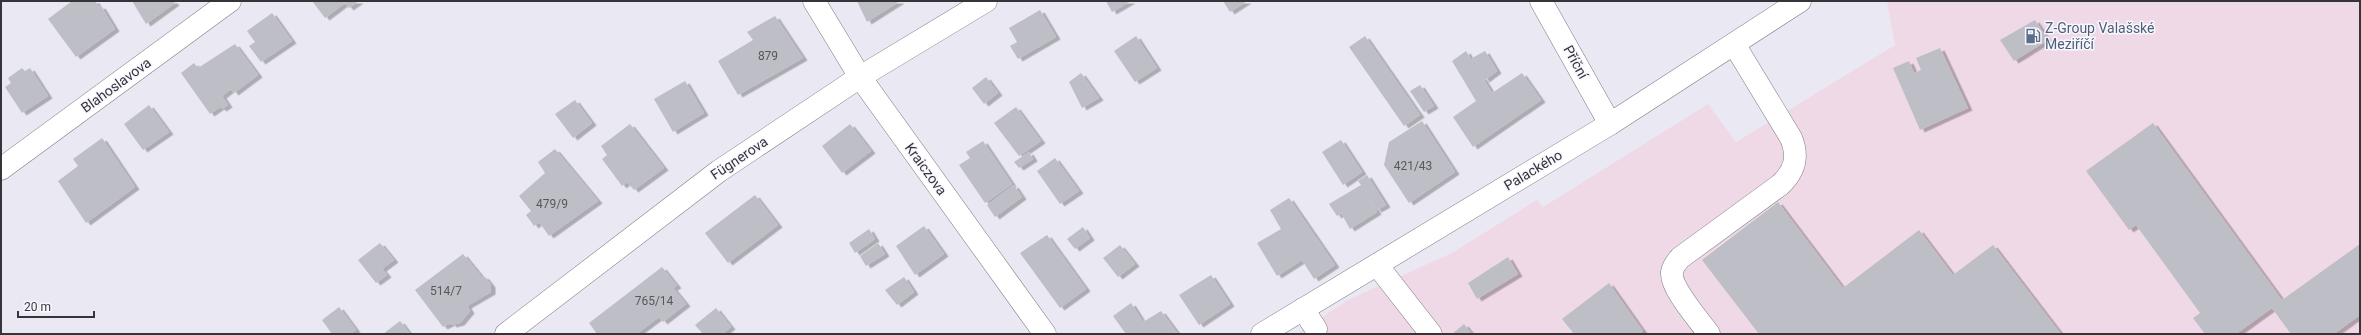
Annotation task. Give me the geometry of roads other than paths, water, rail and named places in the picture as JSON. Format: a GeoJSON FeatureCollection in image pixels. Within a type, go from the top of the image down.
{"type":"FeatureCollection","features":[{"type":"Feature","properties":{"kind":"street","name":"Blahoslavova"},"geometry":{"type":"LineString","coordinates":[[1,169],[230,1]]}},
{"type":"Feature","properties":{"kind":"street","name":"Kraiczova"},"geometry":{"type":"LineString","coordinates":[[814,1],[860,77],[1045,334]]}},
{"type":"Feature","properties":{"kind":"street","name":"Fügnerova"},"geometry":{"type":"LineString","coordinates":[[506,334],[718,171],[860,77],[986,1]]}},
{"type":"Feature","properties":{"kind":"street","name":"Příční"},"geometry":{"type":"LineString","coordinates":[[1541,1],[1610,124]]}},
{"type":"Feature","properties":{"kind":"street","name":"Palackého"},"geometry":{"type":"LineString","coordinates":[[1262,334],[1610,124],[1800,1]]}},
{"type":"Feature","properties":{"kind":"street"},"geometry":{"type":"LineString","coordinates":[[1709,334],[1676,288],[1672,273],[1674,265],[1680,258],[1780,185],[1788,177],[1795,163],[1795,147],[1791,138],[1734,44]]}},
{"type":"Feature","properties":{"kind":"street"},"geometry":{"type":"LineString","coordinates":[[1377,265],[1431,334]]}},
{"type":"Feature","properties":{"kind":"street"},"geometry":{"type":"LineString","coordinates":[[1303,309],[1316,329]]}},
{"type":"Feature","properties":{"kind":"place","name":"Z-Group Valašské Meziříčí"},"geometry":{"type":"Point","coordinates":[2033,36]}}]}
